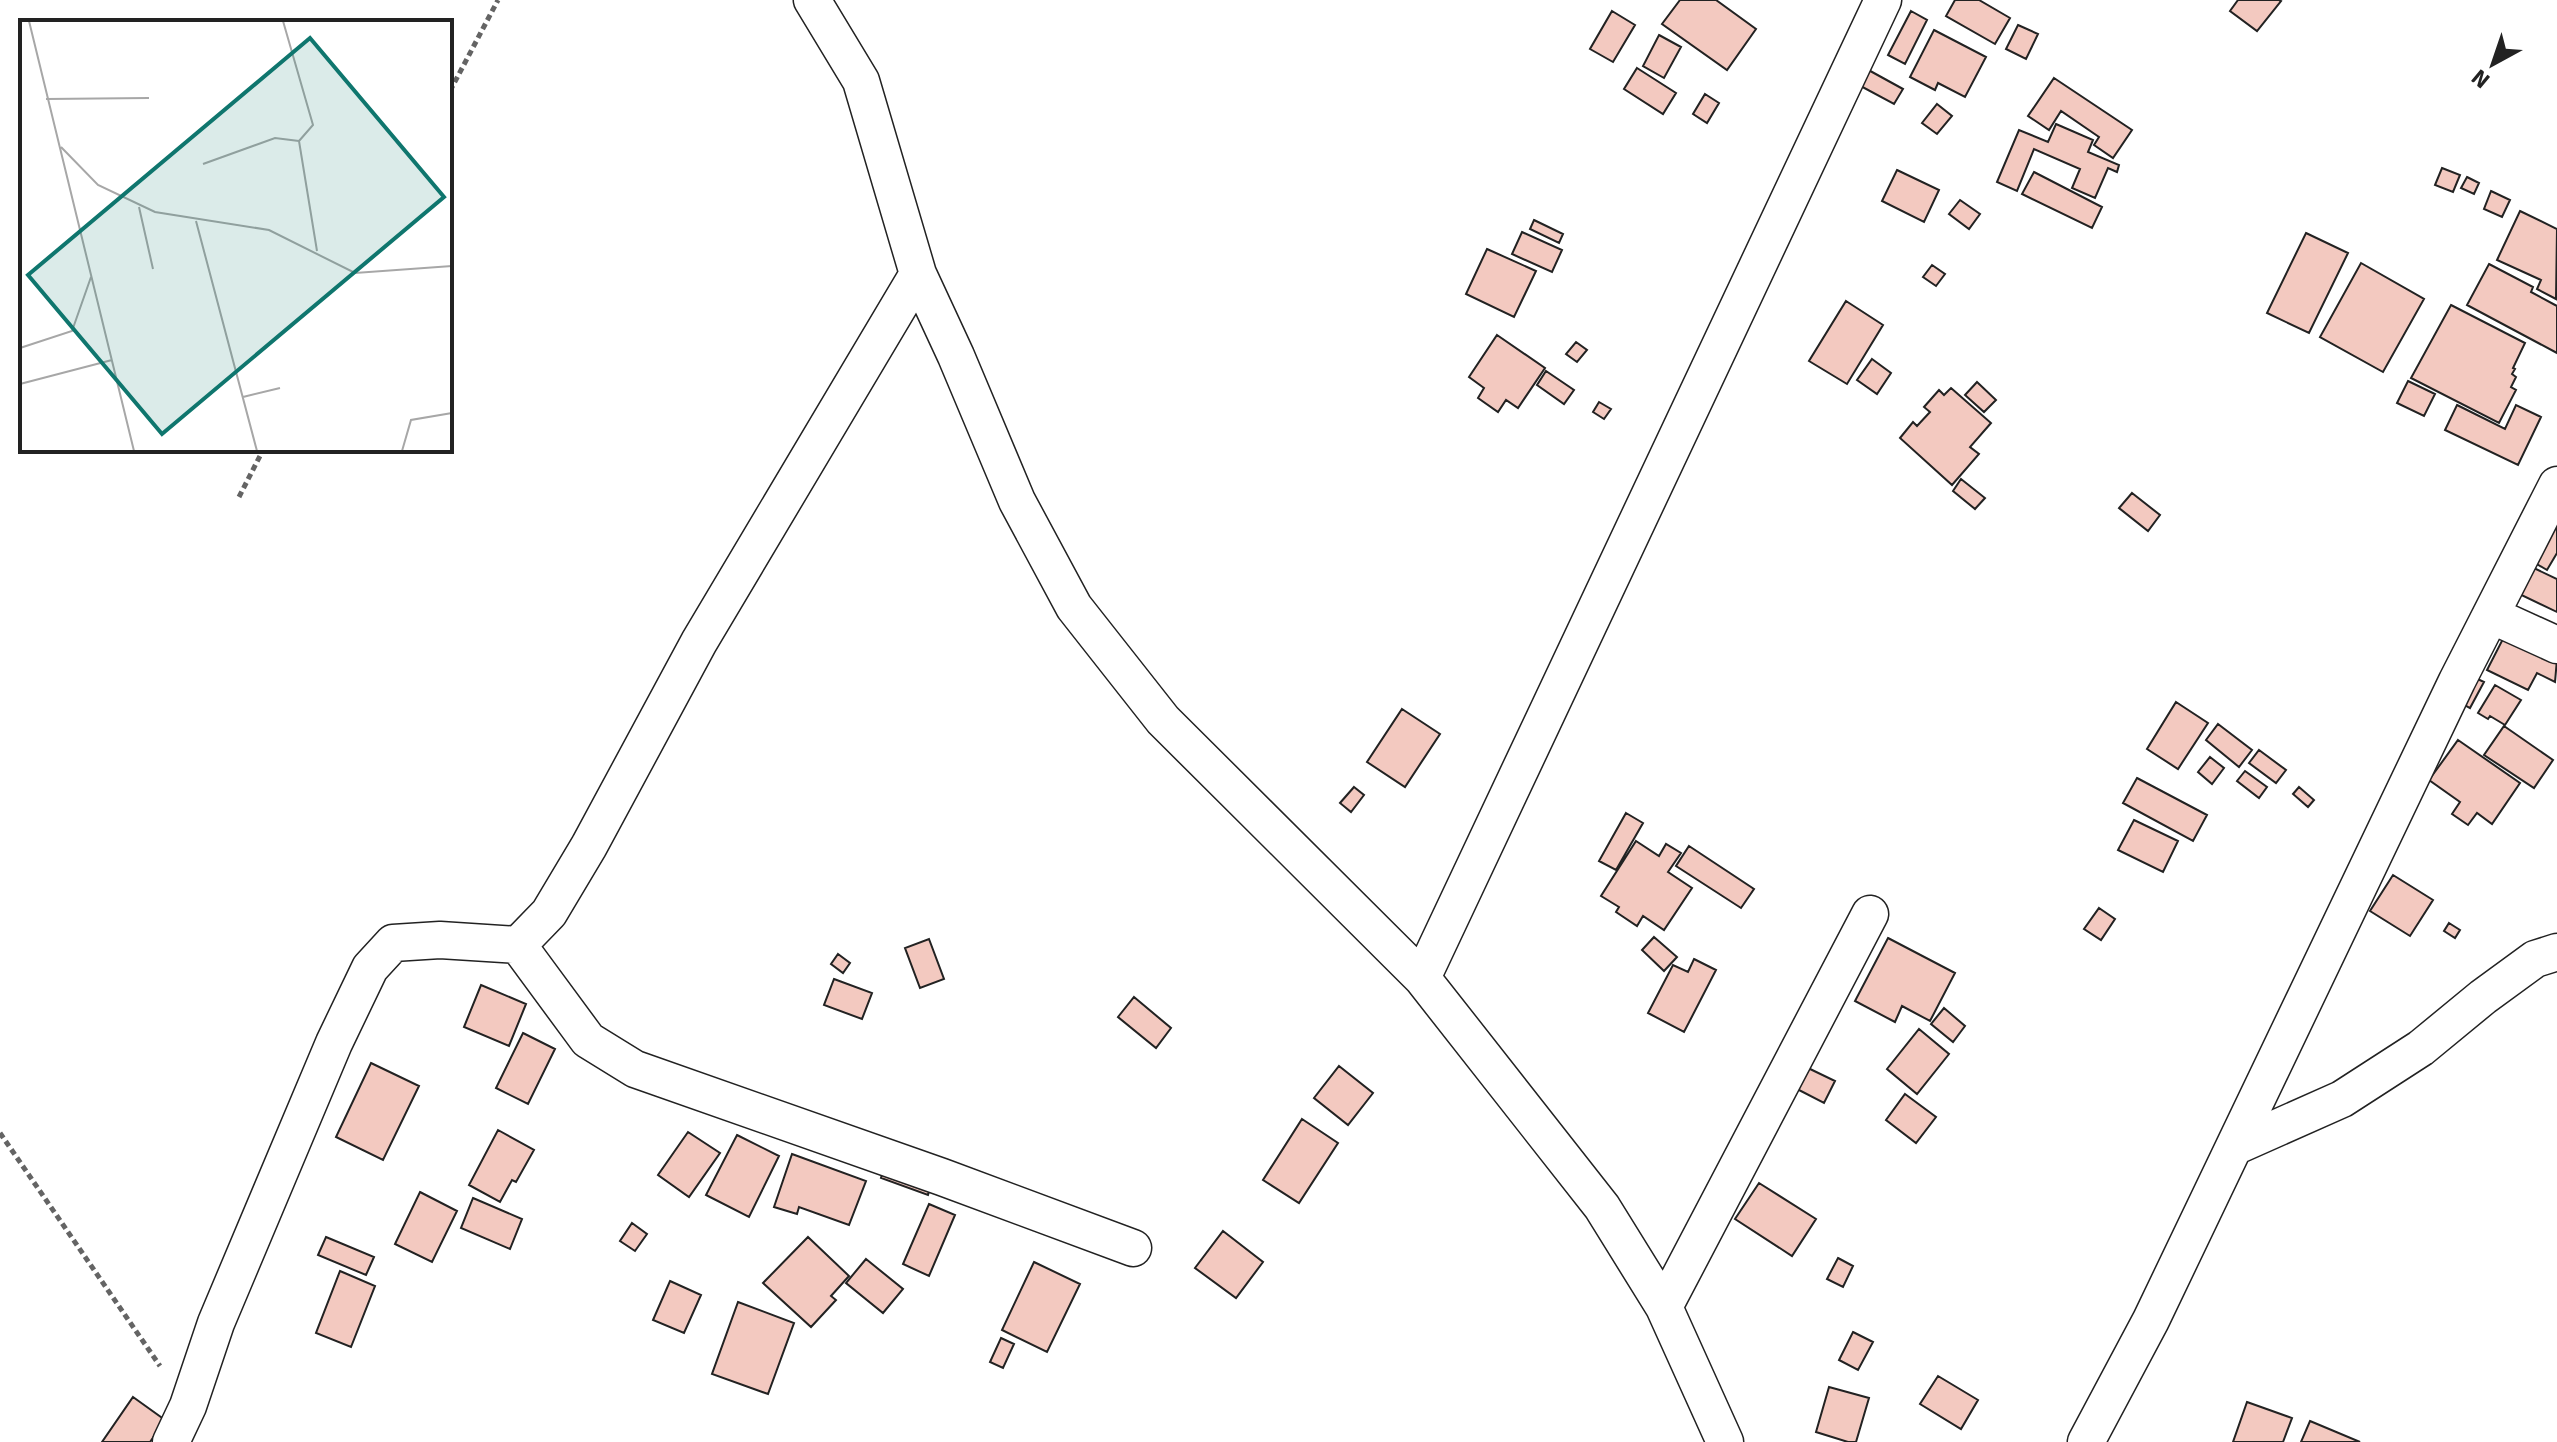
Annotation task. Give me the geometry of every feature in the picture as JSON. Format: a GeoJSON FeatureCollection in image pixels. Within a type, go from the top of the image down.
{"type":"FeatureCollection","features":[{"type":"Feature","properties":{"kind":"street"},"geometry":{"type":"LineString","coordinates":[[812,0],[861,81],[918,274],[1017,501],[1074,607],[1163,720],[1422,978],[1602,1207],[1664,1307],[1725,1442]]}},
{"type":"Feature","properties":{"kind":"street"},"geometry":{"type":"LineString","coordinates":[[1422,978],[1883,0]]}},
{"type":"Feature","properties":{"kind":"street"},"geometry":{"type":"LineString","coordinates":[[171,1442],[188,1406],[216,1323],[334,1043],[370,968],[393,943],[440,940],[518,945],[549,913],[589,846],[699,642],[918,274]]}},
{"type":"Feature","properties":{"kind":"street"},"geometry":{"type":"LineString","coordinates":[[2086,1442],[2151,1320],[2491,615],[2557,485]]}},
{"type":"Feature","properties":{"kind":"street"},"geometry":{"type":"LineString","coordinates":[[2491,615],[2557,645]]}},
{"type":"Feature","properties":{"kind":"street"},"geometry":{"type":"LineString","coordinates":[[1664,1307],[1870,914]]}},
{"type":"Feature","properties":{"kind":"street"},"geometry":{"type":"LineString","coordinates":[[518,945],[588,1040],[635,1069],[1133,1248]]}},
{"type":"Feature","properties":{"kind":"street"},"geometry":{"type":"LineString","coordinates":[[2234,1147],[2342,1099],[2421,1048],[2535,959],[2557,952]]}},
{"type":"Feature","properties":{"kind":"path"},"geometry":{"type":"LineString","coordinates":[[452,87],[498,0]]}},
{"type":"Feature","properties":{"kind":"path"},"geometry":{"type":"LineString","coordinates":[[239,497],[262,452]]}},
{"type":"Feature","properties":{"kind":"path"},"geometry":{"type":"LineString","coordinates":[[0,1133],[188,1406]]}},
{"type":"Feature","properties":{"kind":"building"},"geometry":{"type":"Polygon","coordinates":[[[1680,0],[1716,0],[1756,29],[1727,70],[1662,24],[1680,0]]]}},
{"type":"Feature","properties":{"kind":"building"},"geometry":{"type":"Polygon","coordinates":[[[1955,0],[1979,0],[2010,18],[1995,44],[1946,16],[1955,0]]]}},
{"type":"Feature","properties":{"kind":"building"},"geometry":{"type":"Polygon","coordinates":[[[2238,0],[2281,1],[2257,31],[2230,11],[2238,0]]]}},
{"type":"Feature","properties":{"kind":"building"},"geometry":{"type":"Polygon","coordinates":[[[1612,11],[1635,25],[1613,62],[1590,49],[1612,11]]]}},
{"type":"Feature","properties":{"kind":"building"},"geometry":{"type":"Polygon","coordinates":[[[1911,11],[1927,20],[1905,64],[1888,55],[1911,11]]]}},
{"type":"Feature","properties":{"kind":"building"},"geometry":{"type":"Polygon","coordinates":[[[2018,25],[2038,34],[2026,59],[2006,49],[2018,25]]]}},
{"type":"Feature","properties":{"kind":"building"},"geometry":{"type":"Polygon","coordinates":[[[1934,30],[1986,57],[1965,97],[1938,83],[1935,90],[1910,77],[1934,30]]]}},
{"type":"Feature","properties":{"kind":"building"},"geometry":{"type":"Polygon","coordinates":[[[1659,35],[1681,47],[1664,78],[1643,66],[1659,35]]]}},
{"type":"Feature","properties":{"kind":"building"},"geometry":{"type":"Polygon","coordinates":[[[1863,67],[1903,89],[1894,104],[1855,83],[1863,67]]]}},
{"type":"Feature","properties":{"kind":"building"},"geometry":{"type":"Polygon","coordinates":[[[1637,68],[1676,93],[1663,114],[1624,89],[1637,68]]]}},
{"type":"Feature","properties":{"kind":"building"},"geometry":{"type":"Polygon","coordinates":[[[2054,78],[2132,130],[2113,158],[2094,145],[2099,137],[2061,111],[2049,130],[2028,116],[2054,78]]]}},
{"type":"Feature","properties":{"kind":"building"},"geometry":{"type":"Polygon","coordinates":[[[1705,94],[1719,103],[1707,123],[1693,114],[1705,94]]]}},
{"type":"Feature","properties":{"kind":"building"},"geometry":{"type":"Polygon","coordinates":[[[1937,104],[1952,116],[1937,134],[1922,123],[1937,104]]]}},
{"type":"Feature","properties":{"kind":"building"},"geometry":{"type":"Polygon","coordinates":[[[2056,124],[2093,140],[2088,152],[2119,165],[2117,172],[2108,168],[2095,198],[2072,188],[2080,169],[2034,149],[2017,191],[1997,182],[2019,130],[2048,142],[2056,124]]]}},
{"type":"Feature","properties":{"kind":"building"},"geometry":{"type":"Polygon","coordinates":[[[2442,168],[2460,175],[2453,192],[2435,185],[2442,168]]]}},
{"type":"Feature","properties":{"kind":"building"},"geometry":{"type":"Polygon","coordinates":[[[1897,170],[1939,190],[1924,222],[1882,201],[1897,170]]]}},
{"type":"Feature","properties":{"kind":"building"},"geometry":{"type":"Polygon","coordinates":[[[2034,172],[2102,207],[2092,228],[2022,194],[2034,172]]]}},
{"type":"Feature","properties":{"kind":"building"},"geometry":{"type":"Polygon","coordinates":[[[2467,177],[2479,183],[2474,194],[2461,188],[2467,177]]]}},
{"type":"Feature","properties":{"kind":"building"},"geometry":{"type":"Polygon","coordinates":[[[2491,191],[2510,200],[2502,217],[2484,209],[2491,191]]]}},
{"type":"Feature","properties":{"kind":"building"},"geometry":{"type":"Polygon","coordinates":[[[1960,200],[1980,214],[1969,229],[1949,214],[1960,200]]]}},
{"type":"Feature","properties":{"kind":"building"},"geometry":{"type":"Polygon","coordinates":[[[2520,211],[2557,229],[2556,299],[2537,289],[2541,280],[2497,260],[2520,211]]]}},
{"type":"Feature","properties":{"kind":"building"},"geometry":{"type":"Polygon","coordinates":[[[1534,220],[1563,234],[1559,243],[1530,229],[1534,220]]]}},
{"type":"Feature","properties":{"kind":"building"},"geometry":{"type":"Polygon","coordinates":[[[1522,232],[1562,250],[1552,272],[1512,254],[1522,232]]]}},
{"type":"Feature","properties":{"kind":"building"},"geometry":{"type":"Polygon","coordinates":[[[2306,233],[2348,253],[2309,333],[2267,313],[2306,233]]]}},
{"type":"Feature","properties":{"kind":"building"},"geometry":{"type":"Polygon","coordinates":[[[1487,249],[1536,271],[1514,317],[1466,294],[1487,249]]]}},
{"type":"Feature","properties":{"kind":"building"},"geometry":{"type":"Polygon","coordinates":[[[2361,263],[2424,299],[2383,372],[2320,337],[2361,263]]]}},
{"type":"Feature","properties":{"kind":"building"},"geometry":{"type":"Polygon","coordinates":[[[2489,264],[2533,287],[2531,292],[2557,306],[2557,353],[2467,305],[2489,264]]]}},
{"type":"Feature","properties":{"kind":"building"},"geometry":{"type":"Polygon","coordinates":[[[1932,265],[1945,274],[1936,286],[1923,277],[1932,265]]]}},
{"type":"Feature","properties":{"kind":"building"},"geometry":{"type":"Polygon","coordinates":[[[1846,301],[1883,325],[1847,384],[1809,361],[1846,301]]]}},
{"type":"Feature","properties":{"kind":"building"},"geometry":{"type":"Polygon","coordinates":[[[2451,305],[2525,343],[2513,368],[2512,374],[2516,377],[2511,387],[2516,390],[2499,423],[2411,378],[2451,305]]]}},
{"type":"Feature","properties":{"kind":"building"},"geometry":{"type":"Polygon","coordinates":[[[1497,335],[1545,368],[1518,408],[1506,400],[1498,412],[1478,398],[1484,388],[1469,377],[1497,335]]]}},
{"type":"Feature","properties":{"kind":"building"},"geometry":{"type":"Polygon","coordinates":[[[1576,342],[1587,350],[1577,362],[1566,354],[1576,342]]]}},
{"type":"Feature","properties":{"kind":"building"},"geometry":{"type":"Polygon","coordinates":[[[1872,359],[1891,373],[1877,394],[1857,380],[1872,359]]]}},
{"type":"Feature","properties":{"kind":"building"},"geometry":{"type":"Polygon","coordinates":[[[1546,371],[1574,390],[1564,404],[1537,385],[1546,371]]]}},
{"type":"Feature","properties":{"kind":"building"},"geometry":{"type":"Polygon","coordinates":[[[2408,381],[2435,394],[2424,416],[2397,403],[2408,381]]]}},
{"type":"Feature","properties":{"kind":"building"},"geometry":{"type":"Polygon","coordinates":[[[1977,382],[1996,400],[1984,412],[1965,395],[1977,382]]]}},
{"type":"Feature","properties":{"kind":"building"},"geometry":{"type":"Polygon","coordinates":[[[1951,388],[1991,423],[1970,447],[1979,454],[1952,485],[1900,438],[1913,422],[1917,426],[1930,412],[1924,407],[1939,390],[1944,395],[1951,388]]]}},
{"type":"Feature","properties":{"kind":"building"},"geometry":{"type":"Polygon","coordinates":[[[1599,402],[1611,409],[1604,419],[1593,412],[1599,402]]]}},
{"type":"Feature","properties":{"kind":"building"},"geometry":{"type":"Polygon","coordinates":[[[2457,405],[2505,429],[2516,405],[2541,417],[2518,465],[2445,430],[2457,405]]]}},
{"type":"Feature","properties":{"kind":"building"},"geometry":{"type":"Polygon","coordinates":[[[1961,479],[1985,498],[1975,509],[1953,491],[1961,479]]]}},
{"type":"Feature","properties":{"kind":"building"},"geometry":{"type":"Polygon","coordinates":[[[2132,493],[2160,515],[2148,531],[2119,508],[2132,493]]]}},
{"type":"Feature","properties":{"kind":"building"},"geometry":{"type":"Polygon","coordinates":[[[2557,498],[2557,553],[2547,570],[2523,556],[2557,498]]]}},
{"type":"Feature","properties":{"kind":"building"},"geometry":{"type":"Polygon","coordinates":[[[2523,563],[2557,579],[2557,612],[2511,590],[2523,563]]]}},
{"type":"Feature","properties":{"kind":"building"},"geometry":{"type":"Polygon","coordinates":[[[2506,633],[2557,659],[2555,682],[2537,673],[2528,690],[2487,670],[2506,633]]]}},
{"type":"Feature","properties":{"kind":"building"},"geometry":{"type":"Polygon","coordinates":[[[2469,675],[2484,682],[2470,708],[2456,700],[2469,675]]]}},
{"type":"Feature","properties":{"kind":"building"},"geometry":{"type":"Polygon","coordinates":[[[2495,685],[2521,700],[2505,725],[2478,713],[2495,685]]]}},
{"type":"Feature","properties":{"kind":"building"},"geometry":{"type":"Polygon","coordinates":[[[2176,702],[2208,723],[2178,769],[2147,749],[2176,702]]]}},
{"type":"Feature","properties":{"kind":"building"},"geometry":{"type":"Polygon","coordinates":[[[1402,709],[1440,734],[1405,787],[1367,762],[1402,709]]]}},
{"type":"Feature","properties":{"kind":"building"},"geometry":{"type":"Polygon","coordinates":[[[2218,724],[2252,750],[2239,767],[2206,740],[2218,724]]]}},
{"type":"Feature","properties":{"kind":"building"},"geometry":{"type":"Polygon","coordinates":[[[2504,726],[2553,760],[2534,788],[2484,755],[2504,726]]]}},
{"type":"Feature","properties":{"kind":"building"},"geometry":{"type":"Polygon","coordinates":[[[2458,740],[2520,783],[2492,824],[2477,813],[2468,825],[2452,814],[2460,802],[2429,780],[2458,740]]]}},
{"type":"Feature","properties":{"kind":"building"},"geometry":{"type":"Polygon","coordinates":[[[2259,750],[2286,770],[2276,783],[2249,763],[2259,750]]]}},
{"type":"Feature","properties":{"kind":"building"},"geometry":{"type":"Polygon","coordinates":[[[2210,757],[2224,768],[2212,784],[2198,772],[2210,757]]]}},
{"type":"Feature","properties":{"kind":"building"},"geometry":{"type":"Polygon","coordinates":[[[2245,771],[2267,787],[2259,798],[2237,781],[2245,771]]]}},
{"type":"Feature","properties":{"kind":"building"},"geometry":{"type":"Polygon","coordinates":[[[2137,778],[2207,815],[2193,841],[2123,803],[2137,778]]]}},
{"type":"Feature","properties":{"kind":"building"},"geometry":{"type":"Polygon","coordinates":[[[1354,787],[1364,795],[1351,812],[1340,803],[1354,787]]]}},
{"type":"Feature","properties":{"kind":"building"},"geometry":{"type":"Polygon","coordinates":[[[2299,787],[2314,800],[2308,807],[2293,794],[2299,787]]]}},
{"type":"Feature","properties":{"kind":"building"},"geometry":{"type":"Polygon","coordinates":[[[1626,813],[1643,823],[1616,870],[1599,861],[1626,813]]]}},
{"type":"Feature","properties":{"kind":"building"},"geometry":{"type":"Polygon","coordinates":[[[2134,820],[2178,841],[2163,872],[2118,850],[2134,820]]]}},
{"type":"Feature","properties":{"kind":"building"},"geometry":{"type":"Polygon","coordinates":[[[1636,841],[1659,856],[1666,844],[1681,853],[1668,872],[1692,888],[1664,930],[1643,916],[1637,926],[1616,912],[1619,907],[1601,896],[1636,841]]]}},
{"type":"Feature","properties":{"kind":"building"},"geometry":{"type":"Polygon","coordinates":[[[1689,846],[1754,889],[1741,908],[1676,866],[1689,846]]]}},
{"type":"Feature","properties":{"kind":"building"},"geometry":{"type":"Polygon","coordinates":[[[2393,875],[2433,900],[2410,936],[2370,911],[2393,875]]]}},
{"type":"Feature","properties":{"kind":"building"},"geometry":{"type":"Polygon","coordinates":[[[2099,908],[2115,919],[2101,940],[2084,929],[2099,908]]]}},
{"type":"Feature","properties":{"kind":"building"},"geometry":{"type":"Polygon","coordinates":[[[2449,923],[2460,930],[2455,938],[2444,931],[2449,923]]]}},
{"type":"Feature","properties":{"kind":"building"},"geometry":{"type":"Polygon","coordinates":[[[1654,937],[1677,957],[1664,971],[1642,950],[1654,937]]]}},
{"type":"Feature","properties":{"kind":"building"},"geometry":{"type":"Polygon","coordinates":[[[1888,938],[1955,973],[1930,1021],[1902,1006],[1895,1022],[1855,1001],[1888,938]]]}},
{"type":"Feature","properties":{"kind":"building"},"geometry":{"type":"Polygon","coordinates":[[[929,939],[944,979],[920,988],[905,948],[929,939]]]}},
{"type":"Feature","properties":{"kind":"building"},"geometry":{"type":"Polygon","coordinates":[[[838,954],[850,963],[843,973],[831,964],[838,954]]]}},
{"type":"Feature","properties":{"kind":"building"},"geometry":{"type":"Polygon","coordinates":[[[1694,959],[1716,970],[1684,1032],[1648,1013],[1673,965],[1688,972],[1694,959]]]}},
{"type":"Feature","properties":{"kind":"building"},"geometry":{"type":"Polygon","coordinates":[[[834,979],[872,993],[862,1019],[824,1005],[834,979]]]}},
{"type":"Feature","properties":{"kind":"building"},"geometry":{"type":"Polygon","coordinates":[[[481,985],[526,1004],[509,1046],[464,1027],[481,985]]]}},
{"type":"Feature","properties":{"kind":"building"},"geometry":{"type":"Polygon","coordinates":[[[1134,997],[1171,1028],[1156,1048],[1118,1017],[1134,997]]]}},
{"type":"Feature","properties":{"kind":"building"},"geometry":{"type":"Polygon","coordinates":[[[1944,1008],[1965,1026],[1953,1042],[1931,1024],[1944,1008]]]}},
{"type":"Feature","properties":{"kind":"building"},"geometry":{"type":"Polygon","coordinates":[[[1919,1029],[1949,1054],[1917,1094],[1887,1069],[1919,1029]]]}},
{"type":"Feature","properties":{"kind":"building"},"geometry":{"type":"Polygon","coordinates":[[[523,1033],[555,1049],[528,1104],[496,1088],[523,1033]]]}},
{"type":"Feature","properties":{"kind":"building"},"geometry":{"type":"Polygon","coordinates":[[[371,1063],[419,1086],[383,1160],[336,1137],[371,1063]]]}},
{"type":"Feature","properties":{"kind":"building"},"geometry":{"type":"Polygon","coordinates":[[[1339,1066],[1373,1093],[1348,1125],[1314,1098],[1339,1066]]]}},
{"type":"Feature","properties":{"kind":"building"},"geometry":{"type":"Polygon","coordinates":[[[1808,1068],[1835,1081],[1824,1103],[1797,1089],[1808,1068]]]}},
{"type":"Feature","properties":{"kind":"building"},"geometry":{"type":"Polygon","coordinates":[[[1905,1094],[1936,1117],[1916,1143],[1886,1120],[1905,1094]]]}},
{"type":"Feature","properties":{"kind":"building"},"geometry":{"type":"Polygon","coordinates":[[[1302,1119],[1338,1143],[1299,1203],[1263,1180],[1302,1119]]]}},
{"type":"Feature","properties":{"kind":"building"},"geometry":{"type":"Polygon","coordinates":[[[498,1130],[534,1150],[516,1182],[512,1180],[500,1202],[469,1185],[498,1130]]]}},
{"type":"Feature","properties":{"kind":"building"},"geometry":{"type":"Polygon","coordinates":[[[688,1132],[720,1153],[689,1197],[658,1175],[688,1132]]]}},
{"type":"Feature","properties":{"kind":"building"},"geometry":{"type":"Polygon","coordinates":[[[737,1135],[779,1156],[749,1217],[706,1195],[737,1135]]]}},
{"type":"Feature","properties":{"kind":"building"},"geometry":{"type":"Polygon","coordinates":[[[792,1154],[866,1181],[849,1225],[799,1207],[797,1214],[774,1207],[792,1154]]]}},
{"type":"Feature","properties":{"kind":"building"},"geometry":{"type":"Polygon","coordinates":[[[886,1162],[933,1178],[928,1195],[881,1178],[886,1162]]]}},
{"type":"Feature","properties":{"kind":"building"},"geometry":{"type":"Polygon","coordinates":[[[1759,1183],[1816,1219],[1792,1256],[1735,1219],[1759,1183]]]}},
{"type":"Feature","properties":{"kind":"building"},"geometry":{"type":"Polygon","coordinates":[[[420,1192],[457,1211],[432,1262],[395,1244],[420,1192]]]}},
{"type":"Feature","properties":{"kind":"building"},"geometry":{"type":"Polygon","coordinates":[[[473,1198],[522,1219],[510,1249],[461,1228],[473,1198]]]}},
{"type":"Feature","properties":{"kind":"building"},"geometry":{"type":"Polygon","coordinates":[[[929,1204],[955,1215],[929,1276],[903,1264],[929,1204]]]}},
{"type":"Feature","properties":{"kind":"building"},"geometry":{"type":"Polygon","coordinates":[[[632,1223],[647,1234],[635,1251],[620,1241],[632,1223]]]}},
{"type":"Feature","properties":{"kind":"building"},"geometry":{"type":"Polygon","coordinates":[[[1223,1231],[1263,1262],[1236,1298],[1195,1268],[1223,1231]]]}},
{"type":"Feature","properties":{"kind":"building"},"geometry":{"type":"Polygon","coordinates":[[[326,1237],[374,1257],[366,1275],[318,1255],[326,1237]]]}},
{"type":"Feature","properties":{"kind":"building"},"geometry":{"type":"Polygon","coordinates":[[[808,1237],[849,1276],[831,1296],[836,1300],[811,1327],[763,1283],[808,1237]]]}},
{"type":"Feature","properties":{"kind":"building"},"geometry":{"type":"Polygon","coordinates":[[[1838,1258],[1853,1266],[1843,1287],[1827,1279],[1838,1258]]]}},
{"type":"Feature","properties":{"kind":"building"},"geometry":{"type":"Polygon","coordinates":[[[866,1259],[903,1289],[883,1313],[846,1283],[866,1259]]]}},
{"type":"Feature","properties":{"kind":"building"},"geometry":{"type":"Polygon","coordinates":[[[1034,1262],[1080,1284],[1047,1352],[1002,1330],[1034,1262]]]}},
{"type":"Feature","properties":{"kind":"building"},"geometry":{"type":"Polygon","coordinates":[[[340,1271],[375,1286],[351,1347],[316,1333],[340,1271]]]}},
{"type":"Feature","properties":{"kind":"building"},"geometry":{"type":"Polygon","coordinates":[[[670,1281],[701,1295],[684,1333],[653,1320],[670,1281]]]}},
{"type":"Feature","properties":{"kind":"building"},"geometry":{"type":"Polygon","coordinates":[[[738,1302],[794,1323],[768,1394],[712,1374],[738,1302]]]}},
{"type":"Feature","properties":{"kind":"building"},"geometry":{"type":"Polygon","coordinates":[[[1853,1332],[1873,1342],[1858,1370],[1839,1360],[1853,1332]]]}},
{"type":"Feature","properties":{"kind":"building"},"geometry":{"type":"Polygon","coordinates":[[[1001,1338],[1014,1344],[1003,1368],[990,1362],[1001,1338]]]}},
{"type":"Feature","properties":{"kind":"building"},"geometry":{"type":"Polygon","coordinates":[[[1938,1376],[1978,1400],[1961,1429],[1920,1404],[1938,1376]]]}},
{"type":"Feature","properties":{"kind":"building"},"geometry":{"type":"Polygon","coordinates":[[[1829,1387],[1869,1398],[1856,1442],[1816,1432],[1829,1387]]]}},
{"type":"Feature","properties":{"kind":"building"},"geometry":{"type":"Polygon","coordinates":[[[133,1397],[165,1420],[150,1442],[102,1442],[133,1397]]]}},
{"type":"Feature","properties":{"kind":"building"},"geometry":{"type":"Polygon","coordinates":[[[2247,1402],[2292,1418],[2283,1442],[2233,1442],[2247,1402]]]}},
{"type":"Feature","properties":{"kind":"building"},"geometry":{"type":"Polygon","coordinates":[[[2310,1421],[2360,1442],[2301,1442],[2310,1421]]]}}]}
